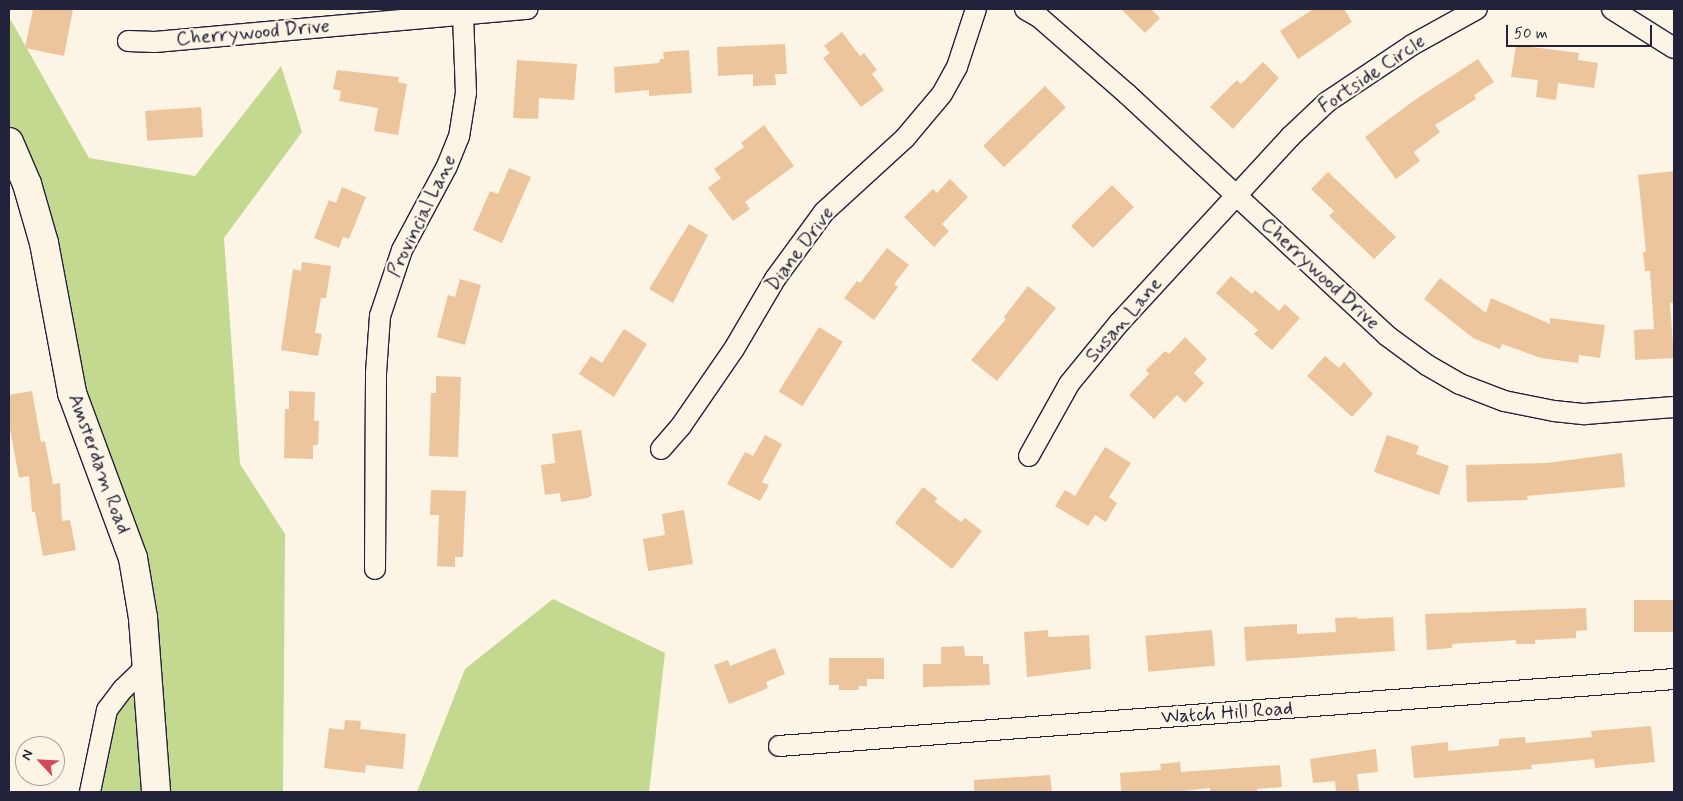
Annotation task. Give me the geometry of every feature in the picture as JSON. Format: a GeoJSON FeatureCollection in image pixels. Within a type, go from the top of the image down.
{"type":"FeatureCollection","features":[{"type":"Feature","properties":{"kind":"street","name":"Cherrywood Drive"},"geometry":{"type":"LineString","coordinates":[[128,41],[155,42],[528,9]]}},
{"type":"Feature","properties":{"kind":"street","name":"Diane Drive"},"geometry":{"type":"LineString","coordinates":[[661,448],[681,426],[734,349],[775,279],[824,212],[905,138],[942,94],[957,67],[976,9]]}},
{"type":"Feature","properties":{"kind":"street","name":"Cherrywood Drive"},"geometry":{"type":"LineString","coordinates":[[1025,9],[1039,17],[1127,94],[1386,335],[1427,365],[1460,384],[1504,401],[1554,411],[1585,414],[1674,407]]}},
{"type":"Feature","properties":{"kind":"street","name":"Fortside Circle"},"geometry":{"type":"LineString","coordinates":[[1237,197],[1290,137],[1326,102],[1412,45],[1477,9]]}},
{"type":"Feature","properties":{"kind":"street"},"geometry":{"type":"LineString","coordinates":[[1612,9],[1674,48]]}},
{"type":"Feature","properties":{"kind":"street","name":"Provincial Lane"},"geometry":{"type":"LineString","coordinates":[[375,569],[376,373],[380,316],[402,250],[447,166],[459,137],[466,93],[463,14]]}},
{"type":"Feature","properties":{"kind":"street","name":"Amsterdam Road"},"geometry":{"type":"LineString","coordinates":[[9,142],[27,184],[44,243],[72,393],[133,558],[140,594],[156,792]]}},
{"type":"Feature","properties":{"kind":"street","name":"Susan Lane"},"geometry":{"type":"LineString","coordinates":[[1029,456],[1069,384],[1119,324],[1237,197]]}},
{"type":"Feature","properties":{"kind":"street"},"geometry":{"type":"LineString","coordinates":[[90,792],[107,710],[123,689],[146,667]]}},
{"type":"Feature","properties":{"kind":"street","name":"Watch Hill Road"},"geometry":{"type":"LineString","coordinates":[[779,746],[1674,679]]}},
{"type":"Feature","properties":{"kind":"green space"},"geometry":{"type":"Polygon","coordinates":[[[9,17],[89,158],[195,176],[281,66],[302,132],[224,238],[240,464],[285,534],[283,792],[90,792],[103,722],[146,667],[143,618],[9,142],[9,17]]]}},
{"type":"Feature","properties":{"kind":"green space"},"geometry":{"type":"Polygon","coordinates":[[[553,599],[665,653],[649,792],[417,792],[465,669],[553,599]]]}},
{"type":"Feature","properties":{"kind":"building"},"geometry":{"type":"Polygon","coordinates":[[[33,9],[73,9],[64,56],[25,48],[33,9]]]}},
{"type":"Feature","properties":{"kind":"building"},"geometry":{"type":"Polygon","coordinates":[[[1121,9],[1151,9],[1160,18],[1145,33],[1121,9]]]}},
{"type":"Feature","properties":{"kind":"building"},"geometry":{"type":"Polygon","coordinates":[[[1313,9],[1344,9],[1352,22],[1298,59],[1280,31],[1313,9]]]}},
{"type":"Feature","properties":{"kind":"building"},"geometry":{"type":"Polygon","coordinates":[[[842,32],[860,56],[864,53],[877,70],[872,74],[884,90],[861,107],[823,58],[830,53],[824,46],[842,32]]]}},
{"type":"Feature","properties":{"kind":"building"},"geometry":{"type":"Polygon","coordinates":[[[785,44],[787,74],[775,74],[776,85],[753,86],[753,74],[718,76],[717,47],[785,44]]]}},
{"type":"Feature","properties":{"kind":"building"},"geometry":{"type":"Polygon","coordinates":[[[1516,45],[1579,53],[1578,60],[1598,63],[1594,88],[1558,83],[1556,100],[1536,97],[1538,80],[1511,77],[1516,45]]]}},
{"type":"Feature","properties":{"kind":"building"},"geometry":{"type":"Polygon","coordinates":[[[689,50],[692,93],[649,96],[649,90],[615,93],[614,67],[659,63],[660,59],[664,59],[663,52],[689,50]]]}},
{"type":"Feature","properties":{"kind":"building"},"geometry":{"type":"Polygon","coordinates":[[[1478,59],[1494,82],[1474,95],[1476,99],[1435,125],[1440,132],[1414,152],[1420,161],[1396,179],[1365,137],[1416,99],[1478,59]]]}},
{"type":"Feature","properties":{"kind":"building"},"geometry":{"type":"Polygon","coordinates":[[[517,60],[577,64],[574,100],[539,98],[538,119],[513,118],[517,60]]]}},
{"type":"Feature","properties":{"kind":"building"},"geometry":{"type":"Polygon","coordinates":[[[1263,62],[1279,78],[1233,129],[1210,107],[1237,80],[1241,84],[1263,62]]]}},
{"type":"Feature","properties":{"kind":"building"},"geometry":{"type":"Polygon","coordinates":[[[337,70],[399,77],[398,82],[407,84],[398,135],[374,131],[378,108],[339,101],[341,91],[333,89],[337,70]]]}},
{"type":"Feature","properties":{"kind":"building"},"geometry":{"type":"Polygon","coordinates":[[[1045,86],[1066,108],[1004,167],[983,146],[1045,86]]]}},
{"type":"Feature","properties":{"kind":"building"},"geometry":{"type":"Polygon","coordinates":[[[201,107],[203,137],[147,141],[145,111],[201,107]]]}},
{"type":"Feature","properties":{"kind":"building"},"geometry":{"type":"Polygon","coordinates":[[[764,125],[794,166],[745,202],[750,209],[733,221],[708,188],[721,178],[714,169],[744,147],[741,143],[764,125]]]}},
{"type":"Feature","properties":{"kind":"building"},"geometry":{"type":"Polygon","coordinates":[[[509,168],[531,177],[502,243],[473,230],[490,191],[498,194],[509,168]]]}},
{"type":"Feature","properties":{"kind":"building"},"geometry":{"type":"Polygon","coordinates":[[[1674,171],[1674,303],[1670,303],[1674,358],[1635,360],[1634,330],[1654,329],[1650,271],[1645,271],[1643,252],[1646,252],[1638,175],[1674,171]]]}},
{"type":"Feature","properties":{"kind":"building"},"geometry":{"type":"Polygon","coordinates":[[[1328,172],[1396,237],[1374,259],[1329,216],[1334,211],[1311,189],[1328,172]]]}},
{"type":"Feature","properties":{"kind":"building"},"geometry":{"type":"Polygon","coordinates":[[[950,179],[968,197],[942,224],[949,231],[934,247],[904,217],[933,189],[937,193],[950,179]]]}},
{"type":"Feature","properties":{"kind":"building"},"geometry":{"type":"Polygon","coordinates":[[[1112,185],[1134,207],[1093,248],[1071,226],[1112,185]]]}},
{"type":"Feature","properties":{"kind":"building"},"geometry":{"type":"Polygon","coordinates":[[[342,187],[366,197],[349,239],[343,237],[339,248],[314,238],[329,200],[336,203],[342,187]]]}},
{"type":"Feature","properties":{"kind":"building"},"geometry":{"type":"Polygon","coordinates":[[[689,224],[708,235],[673,303],[649,289],[689,224]]]}},
{"type":"Feature","properties":{"kind":"building"},"geometry":{"type":"Polygon","coordinates":[[[887,248],[909,265],[894,284],[898,287],[874,320],[844,298],[857,281],[860,283],[887,248]]]}},
{"type":"Feature","properties":{"kind":"building"},"geometry":{"type":"Polygon","coordinates":[[[302,262],[331,266],[326,298],[321,298],[315,333],[322,334],[318,356],[281,350],[293,269],[301,271],[302,262]]]}},
{"type":"Feature","properties":{"kind":"building"},"geometry":{"type":"Polygon","coordinates":[[[1231,276],[1252,294],[1255,290],[1279,311],[1285,304],[1300,318],[1272,350],[1254,334],[1258,330],[1216,293],[1231,276]]]}},
{"type":"Feature","properties":{"kind":"building"},"geometry":{"type":"Polygon","coordinates":[[[1440,278],[1486,313],[1491,298],[1550,324],[1550,318],[1605,325],[1600,358],[1579,355],[1578,363],[1541,358],[1502,344],[1500,349],[1473,338],[1424,299],[1440,278]]]}},
{"type":"Feature","properties":{"kind":"building"},"geometry":{"type":"Polygon","coordinates":[[[460,279],[481,285],[465,345],[437,337],[448,295],[455,297],[460,279]]]}},
{"type":"Feature","properties":{"kind":"building"},"geometry":{"type":"Polygon","coordinates":[[[1028,286],[1056,308],[997,381],[971,360],[1006,319],[1004,317],[1028,286]]]}},
{"type":"Feature","properties":{"kind":"building"},"geometry":{"type":"Polygon","coordinates":[[[819,327],[843,342],[802,406],[779,391],[819,327]]]}},
{"type":"Feature","properties":{"kind":"building"},"geometry":{"type":"Polygon","coordinates":[[[624,329],[647,344],[614,397],[579,374],[591,356],[602,363],[624,329]]]}},
{"type":"Feature","properties":{"kind":"building"},"geometry":{"type":"Polygon","coordinates":[[[1185,337],[1207,359],[1194,373],[1204,383],[1185,403],[1177,395],[1154,419],[1129,395],[1149,374],[1146,370],[1165,351],[1169,354],[1185,337]]]}},
{"type":"Feature","properties":{"kind":"building"},"geometry":{"type":"Polygon","coordinates":[[[1325,356],[1339,368],[1344,362],[1373,394],[1352,417],[1307,376],[1325,356]]]}},
{"type":"Feature","properties":{"kind":"building"},"geometry":{"type":"Polygon","coordinates":[[[436,376],[461,377],[458,457],[429,456],[431,393],[436,393],[436,376]]]}},
{"type":"Feature","properties":{"kind":"building"},"geometry":{"type":"Polygon","coordinates":[[[32,391],[41,442],[45,441],[53,484],[60,483],[62,521],[70,520],[76,550],[43,556],[35,512],[32,512],[29,476],[19,478],[9,423],[9,395],[32,391]]]}},
{"type":"Feature","properties":{"kind":"building"},"geometry":{"type":"Polygon","coordinates":[[[289,391],[315,392],[314,421],[319,421],[318,445],[313,445],[313,459],[284,458],[285,409],[289,409],[289,391]]]}},
{"type":"Feature","properties":{"kind":"building"},"geometry":{"type":"Polygon","coordinates":[[[581,430],[592,495],[588,498],[561,502],[560,493],[545,495],[541,465],[555,463],[552,434],[581,430]]]}},
{"type":"Feature","properties":{"kind":"building"},"geometry":{"type":"Polygon","coordinates":[[[765,435],[782,444],[762,482],[769,485],[760,501],[727,484],[745,452],[753,456],[765,435]]]}},
{"type":"Feature","properties":{"kind":"building"},"geometry":{"type":"Polygon","coordinates":[[[1387,435],[1419,446],[1416,454],[1449,466],[1439,495],[1374,472],[1387,435]]]}},
{"type":"Feature","properties":{"kind":"building"},"geometry":{"type":"Polygon","coordinates":[[[1105,447],[1131,463],[1109,497],[1117,503],[1106,522],[1095,515],[1088,526],[1055,506],[1065,490],[1075,496],[1105,447]]]}},
{"type":"Feature","properties":{"kind":"building"},"geometry":{"type":"Polygon","coordinates":[[[1622,453],[1625,487],[1527,496],[1528,500],[1467,502],[1466,465],[1547,463],[1622,453]]]}},
{"type":"Feature","properties":{"kind":"building"},"geometry":{"type":"Polygon","coordinates":[[[923,487],[937,498],[935,502],[961,522],[965,518],[982,531],[952,569],[895,523],[923,487]]]}},
{"type":"Feature","properties":{"kind":"building"},"geometry":{"type":"Polygon","coordinates":[[[431,490],[466,491],[463,557],[455,557],[455,567],[437,566],[439,515],[430,515],[431,490]]]}},
{"type":"Feature","properties":{"kind":"building"},"geometry":{"type":"Polygon","coordinates":[[[684,510],[693,564],[648,571],[643,539],[665,535],[662,514],[684,510]]]}},
{"type":"Feature","properties":{"kind":"building"},"geometry":{"type":"Polygon","coordinates":[[[1634,600],[1674,600],[1674,632],[1634,632],[1634,600]]]}},
{"type":"Feature","properties":{"kind":"building"},"geometry":{"type":"Polygon","coordinates":[[[1586,608],[1587,630],[1576,631],[1576,638],[1535,640],[1535,644],[1516,644],[1516,640],[1452,644],[1452,648],[1427,650],[1425,614],[1586,608]]]}},
{"type":"Feature","properties":{"kind":"building"},"geometry":{"type":"Polygon","coordinates":[[[1357,617],[1357,619],[1393,617],[1395,651],[1246,661],[1244,627],[1297,624],[1297,634],[1336,632],[1335,618],[1357,617]]]}},
{"type":"Feature","properties":{"kind":"building"},"geometry":{"type":"Polygon","coordinates":[[[1048,630],[1048,637],[1089,635],[1091,669],[1027,677],[1024,632],[1048,630]]]}},
{"type":"Feature","properties":{"kind":"building"},"geometry":{"type":"Polygon","coordinates":[[[1212,630],[1215,666],[1148,672],[1145,636],[1212,630]]]}},
{"type":"Feature","properties":{"kind":"building"},"geometry":{"type":"Polygon","coordinates":[[[964,646],[965,656],[983,656],[983,664],[989,664],[990,685],[923,687],[923,664],[941,664],[941,647],[964,646]]]}},
{"type":"Feature","properties":{"kind":"building"},"geometry":{"type":"Polygon","coordinates":[[[775,648],[785,674],[766,682],[768,688],[729,704],[714,665],[728,660],[730,666],[775,648]]]}},
{"type":"Feature","properties":{"kind":"building"},"geometry":{"type":"Polygon","coordinates":[[[829,658],[884,658],[884,679],[867,679],[867,686],[859,686],[858,690],[839,690],[839,685],[829,685],[829,658]]]}},
{"type":"Feature","properties":{"kind":"building"},"geometry":{"type":"Polygon","coordinates":[[[345,720],[361,721],[360,729],[406,734],[403,769],[366,765],[365,773],[324,768],[329,728],[344,730],[345,720]]]}},
{"type":"Feature","properties":{"kind":"building"},"geometry":{"type":"Polygon","coordinates":[[[1651,726],[1655,762],[1595,768],[1594,759],[1531,765],[1532,769],[1414,778],[1411,746],[1448,742],[1448,751],[1499,746],[1499,739],[1525,737],[1526,743],[1592,737],[1591,731],[1651,726]]]}},
{"type":"Feature","properties":{"kind":"building"},"geometry":{"type":"Polygon","coordinates":[[[1376,749],[1378,772],[1357,774],[1359,791],[1336,792],[1335,781],[1313,783],[1310,759],[1376,749]]]}},
{"type":"Feature","properties":{"kind":"building"},"geometry":{"type":"Polygon","coordinates":[[[1180,762],[1181,772],[1280,765],[1282,787],[1257,789],[1257,792],[1210,792],[1210,788],[1175,792],[1121,792],[1120,773],[1161,770],[1160,764],[1180,762]]]}},
{"type":"Feature","properties":{"kind":"building"},"geometry":{"type":"Polygon","coordinates":[[[1050,775],[1052,792],[974,792],[974,780],[1050,775]]]}}]}
